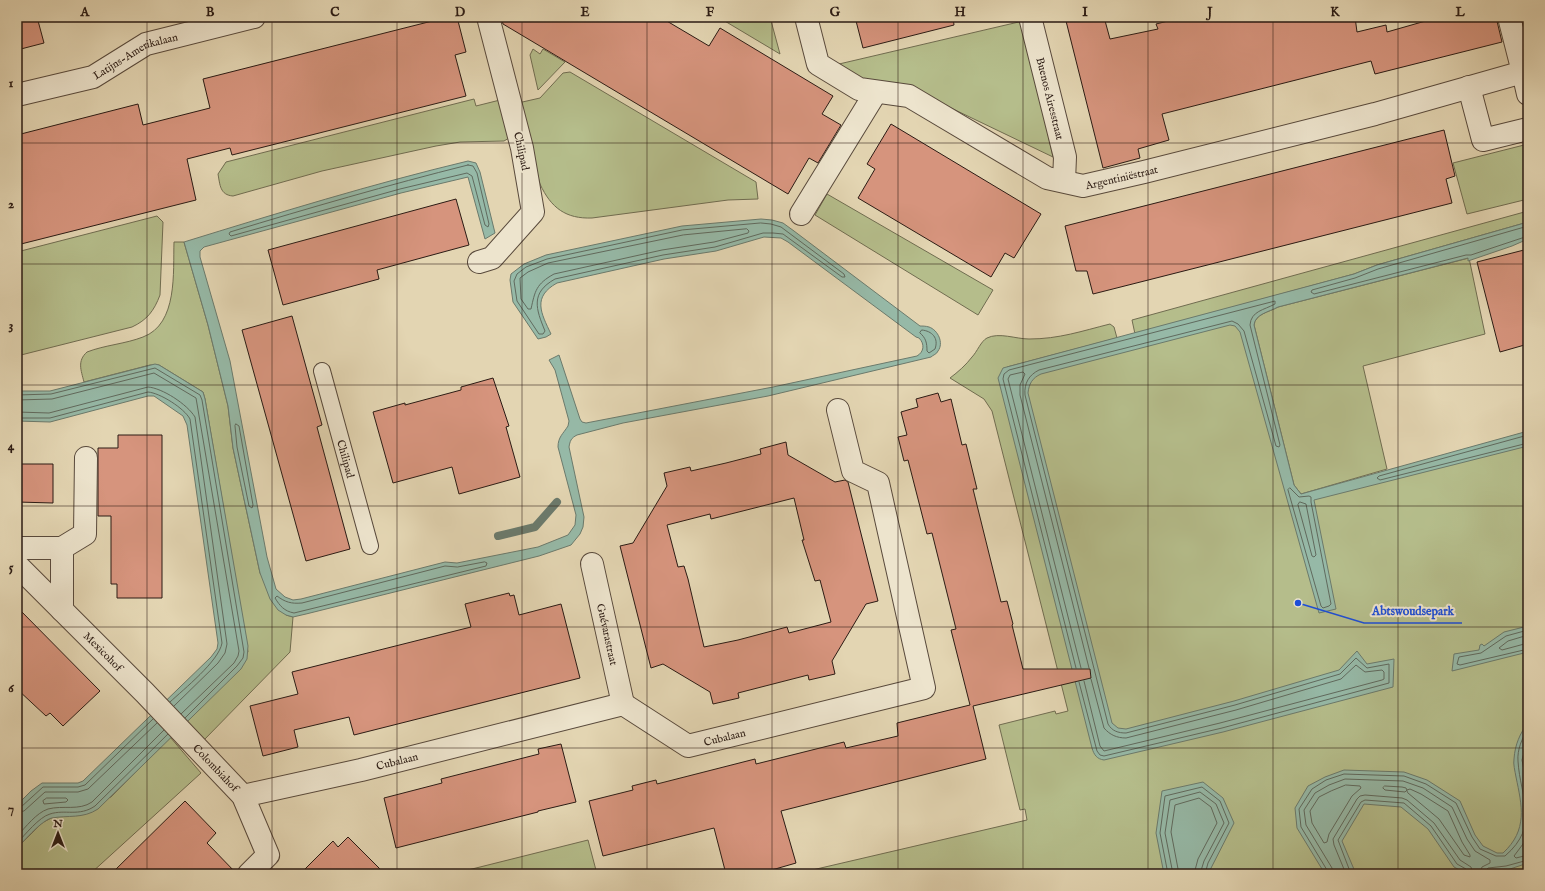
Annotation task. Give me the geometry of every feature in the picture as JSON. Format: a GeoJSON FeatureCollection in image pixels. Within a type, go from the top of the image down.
{"type":"FeatureCollection","features":[{"type":"Feature","properties":{"kind":"street","name":"Latijns-Amerikalaan"},"geometry":{"type":"LineString","coordinates":[[17,95],[93,77],[146,44],[254,17]]}},
{"type":"Feature","properties":{"kind":"street","name":"Chilipad"},"geometry":{"type":"LineString","coordinates":[[479,262],[492,258],[533,212],[522,148],[488,17]]}},
{"type":"Feature","properties":{"kind":"street","name":"Argentiniëstraat"},"geometry":{"type":"LineString","coordinates":[[806,17],[818,64],[859,89],[908,96],[1047,178],[1083,186],[1375,114],[1523,72]]}},
{"type":"Feature","properties":{"kind":"street","name":"Buenos Airesstraat"},"geometry":{"type":"LineString","coordinates":[[1030,17],[1065,157],[1064,181]]}},
{"type":"Feature","properties":{"kind":"street"},"geometry":{"type":"LineString","coordinates":[[1509,17],[1528,94]]}},
{"type":"Feature","properties":{"kind":"street"},"geometry":{"type":"LineString","coordinates":[[1469,87],[1483,140],[1528,130]]}},
{"type":"Feature","properties":{"kind":"street"},"geometry":{"type":"LineString","coordinates":[[801,214],[876,92]]}},
{"type":"Feature","properties":{"kind":"street","name":"Cubalaan"},"geometry":{"type":"LineString","coordinates":[[243,796],[354,772],[623,704],[688,746],[924,688],[878,483],[853,471],[838,410]]}},
{"type":"Feature","properties":{"kind":"street"},"geometry":{"type":"LineString","coordinates":[[17,548],[62,548],[85,534],[86,458]]}},
{"type":"Feature","properties":{"kind":"street"},"geometry":{"type":"LineString","coordinates":[[62,548],[62,610]]}},
{"type":"Feature","properties":{"kind":"street","name":"Guévarastraat"},"geometry":{"type":"LineString","coordinates":[[592,564],[623,704]]}},
{"type":"Feature","properties":{"kind":"street","name":"Mexicohof"},"geometry":{"type":"LineString","coordinates":[[17,565],[145,693]]}},
{"type":"Feature","properties":{"kind":"street","name":"Colombiahof"},"geometry":{"type":"LineString","coordinates":[[145,693],[243,796],[268,854],[249,874]]}},
{"type":"Feature","properties":{"kind":"lane","name":"Chilipad"},"geometry":{"type":"LineString","coordinates":[[322,371],[370,546]]}},
{"type":"Feature","properties":{"kind":"shaded area"},"geometry":{"type":"Polygon","coordinates":[[[718,17],[770,17],[780,54],[718,17]]]}},
{"type":"Feature","properties":{"kind":"shaded area"},"geometry":{"type":"Polygon","coordinates":[[[1023,21],[1053,157],[901,84],[863,84],[839,64],[1023,21]]]}},
{"type":"Feature","properties":{"kind":"shaded area"},"geometry":{"type":"Polygon","coordinates":[[[533,49],[540,54],[543,49],[565,62],[538,90],[530,55],[533,49]]]}},
{"type":"Feature","properties":{"kind":"shaded area"},"geometry":{"type":"Polygon","coordinates":[[[570,72],[756,182],[758,199],[728,200],[592,218],[583,218],[567,214],[554,206],[540,184],[518,103],[540,98],[563,73],[570,72]]]}},
{"type":"Feature","properties":{"kind":"shaded area"},"geometry":{"type":"Polygon","coordinates":[[[474,99],[476,106],[500,100],[509,138],[504,141],[460,142],[436,146],[322,171],[233,196],[225,194],[221,189],[218,174],[226,162],[474,99]]]}},
{"type":"Feature","properties":{"kind":"shaded area"},"geometry":{"type":"Polygon","coordinates":[[[1528,144],[1528,199],[1467,214],[1453,163],[1528,144]]]}},
{"type":"Feature","properties":{"kind":"shaded area"},"geometry":{"type":"Polygon","coordinates":[[[827,194],[993,290],[978,315],[815,215],[827,194]]]}},
{"type":"Feature","properties":{"kind":"shaded area"},"geometry":{"type":"Polygon","coordinates":[[[1528,211],[1528,222],[1377,265],[1354,274],[1135,334],[1132,320],[1528,211]]]}},
{"type":"Feature","properties":{"kind":"shaded area"},"geometry":{"type":"Polygon","coordinates":[[[157,216],[163,222],[160,295],[155,306],[146,318],[132,327],[17,356],[17,252],[157,216]]]}},
{"type":"Feature","properties":{"kind":"shaded area"},"geometry":{"type":"Polygon","coordinates":[[[174,242],[184,242],[208,325],[228,406],[233,448],[260,573],[286,615],[293,617],[290,652],[204,740],[186,722],[248,652],[203,392],[159,365],[150,365],[84,382],[81,366],[82,359],[87,352],[143,337],[154,330],[162,321],[168,309],[171,296],[174,268],[174,242]]]}},
{"type":"Feature","properties":{"kind":"shaded area"},"geometry":{"type":"Polygon","coordinates":[[[1469,258],[1485,334],[1363,366],[1387,469],[1301,494],[1294,485],[1254,325],[1257,318],[1278,307],[1469,258]]]}},
{"type":"Feature","properties":{"kind":"shaded area"},"geometry":{"type":"Polygon","coordinates":[[[1238,313],[1293,501],[1528,439],[1528,874],[795,874],[1027,820],[1025,809],[1020,810],[999,725],[1055,711],[1056,714],[1068,711],[992,411],[984,399],[950,378],[967,363],[985,339],[992,336],[1040,339],[1070,334],[1110,324],[1114,327],[1117,338],[1007,367],[1013,374],[1238,313]]]}},
{"type":"Feature","properties":{"kind":"shaded area"},"geometry":{"type":"Polygon","coordinates":[[[170,737],[201,773],[90,874],[17,874],[17,848],[42,823],[51,818],[111,797],[170,737]]]}},
{"type":"Feature","properties":{"kind":"shaded area"},"geometry":{"type":"Polygon","coordinates":[[[588,840],[597,874],[452,874],[588,840]]]}},
{"type":"Feature","properties":{"kind":"water"},"geometry":{"type":"Polygon","coordinates":[[[468,161],[476,163],[480,172],[495,233],[485,239],[468,177],[401,193],[204,247],[200,251],[200,257],[230,361],[267,557],[276,589],[285,597],[293,600],[301,599],[445,562],[457,563],[538,547],[568,535],[575,525],[576,515],[558,444],[568,426],[569,421],[555,370],[549,360],[559,355],[580,419],[582,422],[586,423],[773,387],[917,356],[923,348],[919,338],[788,242],[781,238],[764,237],[716,251],[664,259],[557,283],[549,288],[541,300],[544,319],[551,334],[538,339],[513,302],[510,280],[511,274],[524,264],[546,255],[682,226],[761,219],[772,220],[783,223],[920,326],[928,327],[935,331],[939,337],[940,348],[937,353],[931,357],[768,396],[623,423],[577,435],[571,440],[569,447],[584,517],[583,527],[580,534],[571,545],[539,556],[306,614],[293,617],[286,615],[278,610],[270,599],[260,573],[233,448],[228,406],[208,325],[184,242],[361,189],[468,161]]]}},
{"type":"Feature","properties":{"kind":"water"},"geometry":{"type":"Polygon","coordinates":[[[1528,222],[1528,239],[1512,246],[1468,261],[1468,258],[1278,307],[1263,314],[1255,321],[1254,325],[1294,485],[1301,494],[1528,431],[1528,446],[1314,500],[1336,609],[1319,613],[1240,332],[1235,326],[1230,325],[1041,374],[1033,379],[1028,393],[1112,723],[1118,728],[1126,729],[1234,701],[1339,670],[1357,651],[1367,664],[1394,659],[1393,687],[1223,732],[1104,760],[1098,758],[1092,748],[998,378],[1003,368],[1354,274],[1377,265],[1528,222]]]}},
{"type":"Feature","properties":{"kind":"water"},"geometry":{"type":"Polygon","coordinates":[[[155,364],[203,392],[248,646],[247,659],[241,669],[98,809],[87,814],[52,818],[43,822],[17,848],[17,805],[31,791],[42,783],[78,783],[83,781],[211,657],[217,649],[218,643],[187,425],[183,416],[154,396],[148,396],[50,422],[17,421],[17,391],[50,391],[155,364]]]}},
{"type":"Feature","properties":{"kind":"water"},"geometry":{"type":"Polygon","coordinates":[[[1528,626],[1528,652],[1452,671],[1454,654],[1479,650],[1480,645],[1482,644],[1484,646],[1504,632],[1528,626]]]}},
{"type":"Feature","properties":{"kind":"water"},"geometry":{"type":"Polygon","coordinates":[[[1528,722],[1528,863],[1507,870],[1467,874],[1454,867],[1428,829],[1401,807],[1364,804],[1342,841],[1356,874],[1325,874],[1297,828],[1295,808],[1308,786],[1325,777],[1344,770],[1404,772],[1427,780],[1460,801],[1475,835],[1483,846],[1497,853],[1503,853],[1511,844],[1520,826],[1521,808],[1514,761],[1518,739],[1528,722]]]}},
{"type":"Feature","properties":{"kind":"water"},"geometry":{"type":"Polygon","coordinates":[[[1203,782],[1223,798],[1234,823],[1208,874],[1164,874],[1156,833],[1162,791],[1203,782]]]}},
{"type":"Feature","properties":{"kind":"building"},"geometry":{"type":"Polygon","coordinates":[[[17,17],[37,17],[44,43],[17,50],[17,17]]]}},
{"type":"Feature","properties":{"kind":"building"},"geometry":{"type":"Polygon","coordinates":[[[448,17],[457,17],[466,52],[455,55],[466,96],[232,155],[230,148],[187,159],[196,200],[17,245],[17,135],[138,104],[143,125],[210,108],[203,79],[448,17]]]}},
{"type":"Feature","properties":{"kind":"building"},"geometry":{"type":"Polygon","coordinates":[[[501,17],[660,17],[709,46],[720,28],[833,96],[822,114],[841,125],[818,163],[809,158],[788,194],[503,24],[501,17]]]}},
{"type":"Feature","properties":{"kind":"building"},"geometry":{"type":"Polygon","coordinates":[[[855,17],[953,17],[954,25],[863,48],[855,17]]]}},
{"type":"Feature","properties":{"kind":"building"},"geometry":{"type":"Polygon","coordinates":[[[1065,17],[1104,17],[1110,39],[1158,29],[1156,24],[1184,17],[1355,17],[1357,32],[1386,25],[1387,32],[1429,20],[1428,17],[1496,17],[1502,42],[1375,74],[1371,61],[1162,114],[1169,140],[1138,149],[1140,158],[1103,168],[1065,17]]]}},
{"type":"Feature","properties":{"kind":"building"},"geometry":{"type":"Polygon","coordinates":[[[891,124],[1041,214],[1014,258],[1005,253],[991,277],[858,198],[875,169],[867,164],[891,124]]]}},
{"type":"Feature","properties":{"kind":"building"},"geometry":{"type":"Polygon","coordinates":[[[1444,130],[1455,176],[1446,179],[1452,203],[1093,294],[1087,271],[1076,271],[1065,226],[1444,130]]]}},
{"type":"Feature","properties":{"kind":"building"},"geometry":{"type":"Polygon","coordinates":[[[456,199],[469,245],[377,270],[379,279],[283,305],[268,250],[456,199]]]}},
{"type":"Feature","properties":{"kind":"building"},"geometry":{"type":"Polygon","coordinates":[[[1524,250],[1528,265],[1528,344],[1500,352],[1477,262],[1524,250]]]}},
{"type":"Feature","properties":{"kind":"building"},"geometry":{"type":"Polygon","coordinates":[[[292,316],[322,425],[317,427],[350,549],[306,561],[242,330],[292,316]]]}},
{"type":"Feature","properties":{"kind":"building"},"geometry":{"type":"Polygon","coordinates":[[[493,378],[509,426],[506,427],[520,477],[459,494],[452,467],[393,483],[373,412],[461,390],[461,387],[493,378]]]}},
{"type":"Feature","properties":{"kind":"building"},"geometry":{"type":"Polygon","coordinates":[[[938,393],[941,402],[951,399],[962,445],[966,444],[977,489],[973,489],[1001,602],[1007,601],[1023,669],[1090,669],[1091,678],[973,706],[986,759],[781,811],[796,863],[758,874],[726,874],[714,828],[603,856],[589,801],[633,790],[632,786],[656,780],[657,784],[755,759],[756,764],[844,742],[846,748],[898,736],[897,723],[970,705],[951,630],[956,629],[932,533],[927,534],[908,460],[904,461],[898,437],[907,435],[901,412],[918,407],[916,399],[938,393]]]}},
{"type":"Feature","properties":{"kind":"building"},"geometry":{"type":"Polygon","coordinates":[[[118,435],[162,435],[162,598],[117,598],[117,584],[111,584],[111,516],[98,516],[98,448],[118,448],[118,435]]]}},
{"type":"Feature","properties":{"kind":"building"},"geometry":{"type":"Polygon","coordinates":[[[786,442],[788,455],[835,482],[845,480],[848,482],[878,601],[866,604],[832,661],[835,674],[809,680],[808,675],[738,693],[739,698],[713,704],[710,692],[663,664],[651,668],[620,546],[633,543],[667,486],[664,473],[690,467],[691,471],[726,463],[761,454],[760,449],[786,442]],[[794,498],[711,519],[710,514],[667,525],[678,567],[684,566],[688,579],[704,647],[787,627],[789,633],[831,622],[820,580],[815,581],[802,540],[804,540],[794,498]]]}},
{"type":"Feature","properties":{"kind":"building"},"geometry":{"type":"Polygon","coordinates":[[[17,464],[53,464],[53,503],[17,502],[17,464]]]}},
{"type":"Feature","properties":{"kind":"building"},"geometry":{"type":"Polygon","coordinates":[[[509,593],[510,596],[514,595],[519,615],[561,604],[580,678],[354,735],[349,717],[294,730],[298,747],[263,756],[250,706],[298,694],[292,672],[471,627],[465,604],[509,593]]]}},
{"type":"Feature","properties":{"kind":"building"},"geometry":{"type":"Polygon","coordinates":[[[17,607],[100,691],[63,726],[50,713],[46,716],[17,689],[17,607]]]}},
{"type":"Feature","properties":{"kind":"building"},"geometry":{"type":"Polygon","coordinates":[[[561,744],[576,802],[396,848],[384,798],[442,783],[441,779],[539,754],[538,749],[561,744]]]}},
{"type":"Feature","properties":{"kind":"building"},"geometry":{"type":"Polygon","coordinates":[[[185,801],[216,833],[207,843],[237,874],[111,874],[185,801]]]}},
{"type":"Feature","properties":{"kind":"building"},"geometry":{"type":"Polygon","coordinates":[[[348,837],[385,874],[300,874],[333,841],[338,847],[348,837]]]}},
{"type":"Feature","properties":{"kind":"waterway"},"geometry":{"type":"LineString","coordinates":[[498,536],[535,527],[557,502]]}},
{"type":"Feature","properties":{"kind":"place","name":"Abtswoudsepark"},"geometry":{"type":"Point","coordinates":[1298,603]}}]}
